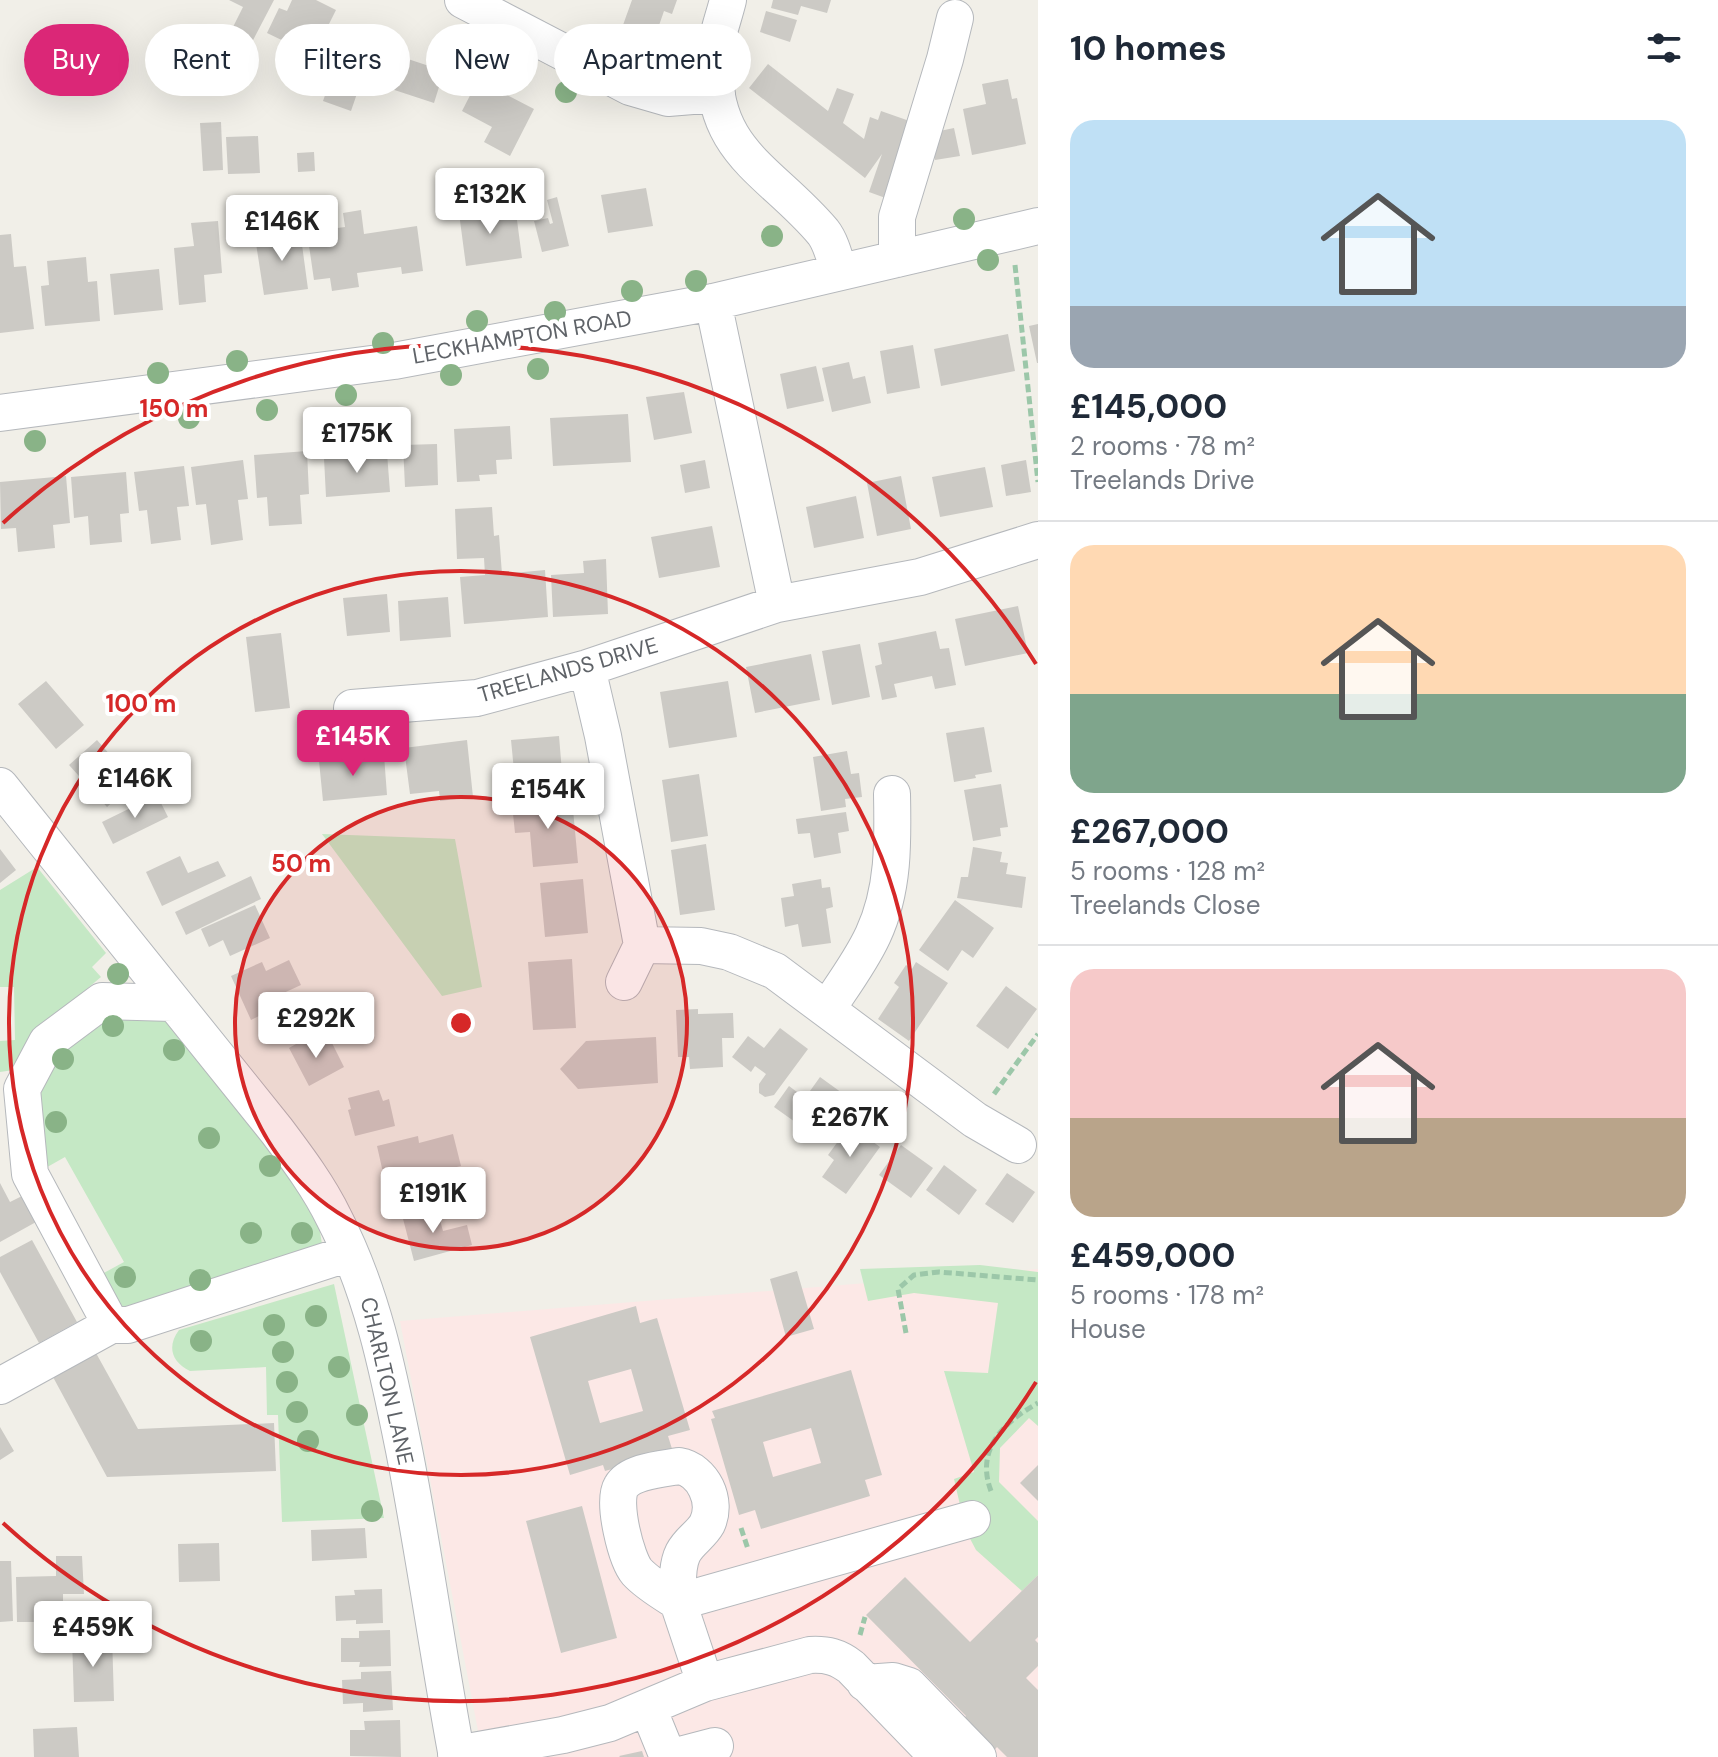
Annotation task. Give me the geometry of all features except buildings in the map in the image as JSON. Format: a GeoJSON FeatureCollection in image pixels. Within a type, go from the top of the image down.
{"type":"FeatureCollection","features":[{"type":"Feature","properties":{"kind":"street"},"geometry":{"type":"LineString","coordinates":[[463,0],[554,47]]}},
{"type":"Feature","properties":{"kind":"street"},"geometry":{"type":"LineString","coordinates":[[722,24],[728,0]]}},
{"type":"Feature","properties":{"kind":"street"},"geometry":{"type":"LineString","coordinates":[[897,259],[897,217],[955,18]]}},
{"type":"Feature","properties":{"kind":"street"},"geometry":{"type":"LineString","coordinates":[[661,96],[692,96]]}},
{"type":"Feature","properties":{"kind":"street"},"geometry":{"type":"LineString","coordinates":[[717,96],[724,123],[750,162],[825,234],[839,272]]}},
{"type":"Feature","properties":{"kind":"street","name":"LECKHAMPTON ROAD"},"geometry":{"type":"LineString","coordinates":[[0,413],[394,361],[713,302],[1025,229]]}},
{"type":"Feature","properties":{"kind":"street"},"geometry":{"type":"LineString","coordinates":[[713,302],[777,604]]}},
{"type":"Feature","properties":{"kind":"street","name":"TREELANDS DRIVE"},"geometry":{"type":"LineString","coordinates":[[352,708],[477,698],[587,668],[777,604],[920,577],[1038,540]]}},
{"type":"Feature","properties":{"kind":"street"},"geometry":{"type":"LineString","coordinates":[[587,668],[642,945],[624,982]]}},
{"type":"Feature","properties":{"kind":"street","name":"CHARLTON LANE"},"geometry":{"type":"LineString","coordinates":[[0,786],[277,1131],[318,1187],[350,1253],[364,1286],[386,1357],[427,1569],[457,1756]]}},
{"type":"Feature","properties":{"kind":"street"},"geometry":{"type":"LineString","coordinates":[[827,1009],[863,955],[882,913],[892,863],[892,794]]}},
{"type":"Feature","properties":{"kind":"street"},"geometry":{"type":"LineString","coordinates":[[642,945],[701,946],[729,952],[775,971],[975,1120],[1018,1145]]}},
{"type":"Feature","properties":{"kind":"street"},"geometry":{"type":"LineString","coordinates":[[111,1325],[30,1174],[11,1086],[47,1042],[102,1001],[173,1003]]}},
{"type":"Feature","properties":{"kind":"street"},"geometry":{"type":"LineString","coordinates":[[0,1386],[111,1325],[128,1325],[350,1253]]}},
{"type":"Feature","properties":{"kind":"street"},"geometry":{"type":"LineString","coordinates":[[705,1683],[678,1602],[972,1519]]}},
{"type":"Feature","properties":{"kind":"street"},"geometry":{"type":"LineString","coordinates":[[457,1756],[610,1723],[705,1683],[822,1654],[843,1661],[865,1683],[902,1740],[962,1751]]}},
{"type":"Feature","properties":{"kind":"street"},"geometry":{"type":"LineString","coordinates":[[865,1683],[893,1681],[909,1686],[962,1751]]}},
{"type":"Feature","properties":{"kind":"street"},"geometry":{"type":"LineString","coordinates":[[648,1708],[670,1757],[715,1746]]}},
{"type":"Feature","properties":{"kind":"path"},"geometry":{"type":"LineString","coordinates":[[1025,229],[1038,482]]}},
{"type":"Feature","properties":{"kind":"path"},"geometry":{"type":"LineString","coordinates":[[975,1120],[1038,1034]]}},
{"type":"Feature","properties":{"kind":"path"},"geometry":{"type":"LineString","coordinates":[[906,1333],[898,1289],[914,1275],[955,1272],[1038,1280]]}},
{"type":"Feature","properties":{"kind":"path"},"geometry":{"type":"LineString","coordinates":[[972,1519],[997,1507],[986,1479],[986,1463],[1001,1429],[1018,1414],[1038,1403]]}},
{"type":"Feature","properties":{"kind":"shaded area"},"geometry":{"type":"Polygon","coordinates":[[[1038,1269],[1038,1757],[483,1757],[400,1321],[1038,1269]]]}},
{"type":"Feature","properties":{"kind":"green space"},"geometry":{"type":"Polygon","coordinates":[[[322,834],[455,839],[482,987],[442,996],[322,834]]]}},
{"type":"Feature","properties":{"kind":"green space"},"geometry":{"type":"Polygon","coordinates":[[[37,867],[106,953],[92,967],[101,977],[56,1020],[20,1069],[0,1072],[0,1041],[15,1040],[14,987],[0,987],[0,890],[37,867]]]}},
{"type":"Feature","properties":{"kind":"green space"},"geometry":{"type":"Polygon","coordinates":[[[137,1013],[171,1015],[314,1196],[324,1256],[120,1310],[102,1274],[124,1262],[65,1157],[42,1170],[40,1098],[50,1060],[89,1028],[137,1013]]]}},
{"type":"Feature","properties":{"kind":"green space"},"geometry":{"type":"Polygon","coordinates":[[[980,1265],[1038,1272],[1038,1426],[1029,1418],[1000,1448],[999,1482],[1038,1521],[1038,1575],[1022,1591],[976,1550],[966,1531],[954,1479],[974,1472],[944,1371],[988,1373],[998,1303],[914,1293],[868,1301],[860,1269],[980,1265]]]}},
{"type":"Feature","properties":{"kind":"green space"},"geometry":{"type":"Polygon","coordinates":[[[334,1284],[384,1518],[282,1522],[278,1415],[267,1415],[266,1367],[190,1371],[175,1358],[173,1342],[179,1330],[334,1284]]]}}]}
